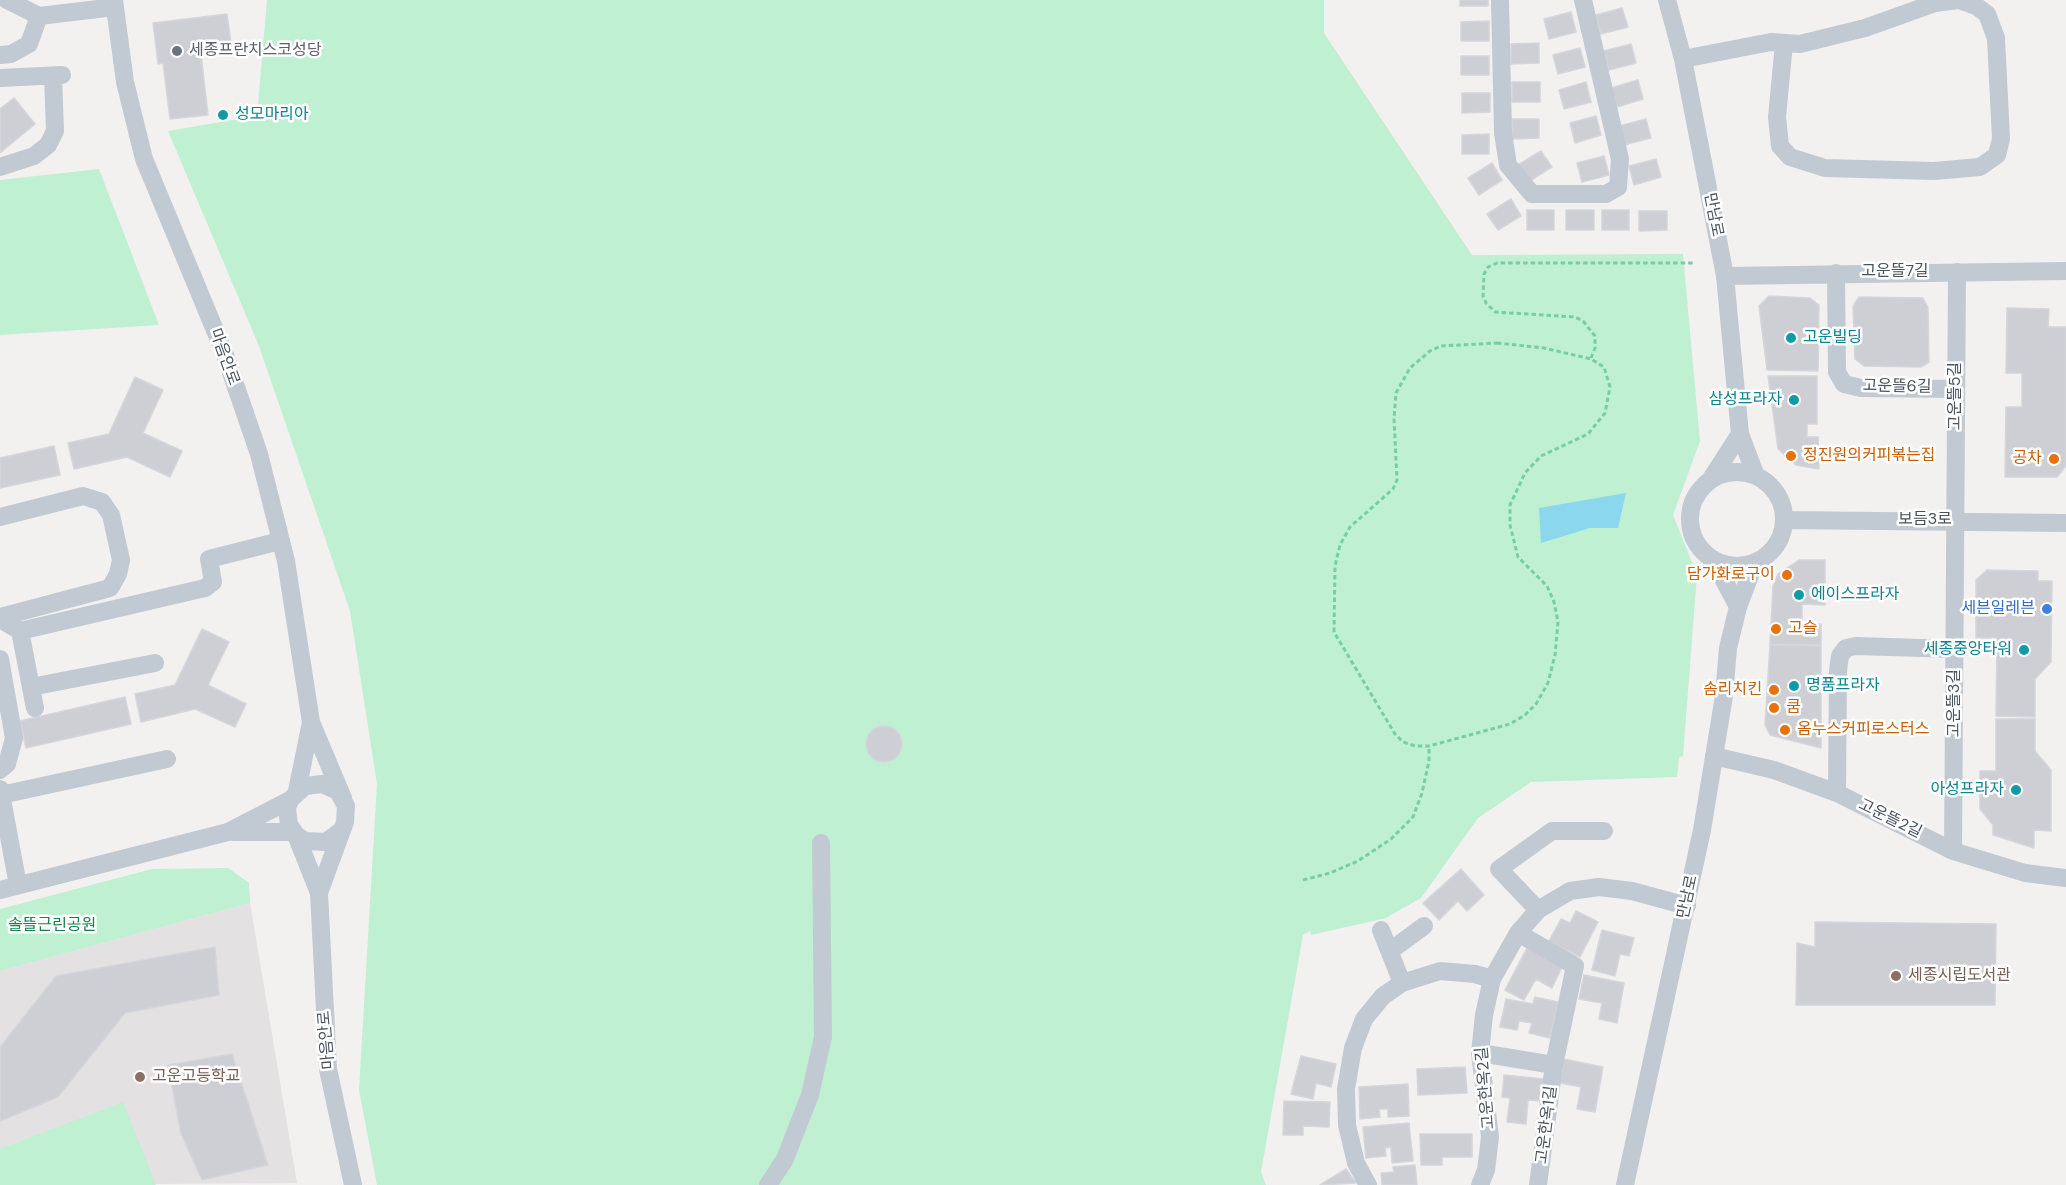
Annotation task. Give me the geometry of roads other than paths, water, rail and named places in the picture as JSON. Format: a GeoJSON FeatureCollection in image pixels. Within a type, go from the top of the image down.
{"type":"FeatureCollection","features":[{"type":"Feature","properties":{"kind":"street"},"geometry":{"type":"LineString","coordinates":[[7,0],[39,16],[114,3]]}},
{"type":"Feature","properties":{"kind":"street"},"geometry":{"type":"LineString","coordinates":[[1500,0],[1503,133],[1508,165],[1533,194],[1606,194],[1617,187],[1620,159],[1583,0]]}},
{"type":"Feature","properties":{"kind":"street","name":"만남로"},"geometry":{"type":"LineString","coordinates":[[1667,0],[1683,59],[1725,276],[1740,434],[1756,476]]}},
{"type":"Feature","properties":{"kind":"street"},"geometry":{"type":"LineString","coordinates":[[1683,59],[1771,42],[1800,44],[1865,28],[1935,3],[1958,0],[1976,6],[1986,14],[1996,38],[2001,139],[1997,155],[1980,167],[1934,171],[1825,168],[1790,157],[1780,146],[1777,117],[1784,43]]}},
{"type":"Feature","properties":{"kind":"street","name":"마음안로"},"geometry":{"type":"LineString","coordinates":[[114,3],[125,82],[144,159],[224,352],[259,454],[280,541],[311,722]]}},
{"type":"Feature","properties":{"kind":"street"},"geometry":{"type":"LineString","coordinates":[[0,55],[11,54],[28,44],[39,16]]}},
{"type":"Feature","properties":{"kind":"street"},"geometry":{"type":"LineString","coordinates":[[0,78],[58,75],[55,131],[48,145],[34,156],[0,167]]}},
{"type":"Feature","properties":{"kind":"street","name":"고운뜰7길"},"geometry":{"type":"LineString","coordinates":[[1725,276],[2066,271]]}},
{"type":"Feature","properties":{"kind":"street","name":"고운뜰5길"},"geometry":{"type":"LineString","coordinates":[[1957,272],[1957,520]]}},
{"type":"Feature","properties":{"kind":"street","name":"고운뜰6길"},"geometry":{"type":"LineString","coordinates":[[1836,273],[1837,372],[1844,384],[1861,388],[1956,389]]}},
{"type":"Feature","properties":{"kind":"street"},"geometry":{"type":"LineString","coordinates":[[1711,479],[1725,473],[1741,472],[1756,476],[1776,494],[1784,520],[1775,545],[1755,562],[1741,566],[1713,559],[1700,549],[1692,536],[1689,520],[1692,504],[1699,490],[1711,479],[1740,434]]}},
{"type":"Feature","properties":{"kind":"street"},"geometry":{"type":"LineString","coordinates":[[0,517],[83,496],[102,502],[111,515],[121,560],[118,574],[110,588],[0,618]]}},
{"type":"Feature","properties":{"kind":"street","name":"보듬3로"},"geometry":{"type":"LineString","coordinates":[[1784,520],[2066,522]]}},
{"type":"Feature","properties":{"kind":"street","name":"고운뜰3길"},"geometry":{"type":"LineString","coordinates":[[1953,850],[1957,520]]}},
{"type":"Feature","properties":{"kind":"street"},"geometry":{"type":"LineString","coordinates":[[20,631],[206,588],[213,582],[209,559],[280,541]]}},
{"type":"Feature","properties":{"kind":"street"},"geometry":{"type":"LineString","coordinates":[[1713,559],[1738,607]]}},
{"type":"Feature","properties":{"kind":"street","name":"만남로"},"geometry":{"type":"LineString","coordinates":[[1625,1185],[1687,906],[1714,756],[1728,648],[1738,607],[1755,562]]}},
{"type":"Feature","properties":{"kind":"street"},"geometry":{"type":"LineString","coordinates":[[0,618],[20,631],[35,708]]}},
{"type":"Feature","properties":{"kind":"street"},"geometry":{"type":"LineString","coordinates":[[1837,793],[1838,671],[1840,656],[1846,648],[1856,645],[1955,649]]}},
{"type":"Feature","properties":{"kind":"street"},"geometry":{"type":"LineString","coordinates":[[0,659],[14,738],[7,764],[0,770]]}},
{"type":"Feature","properties":{"kind":"street"},"geometry":{"type":"LineString","coordinates":[[31,687],[155,663]]}},
{"type":"Feature","properties":{"kind":"street"},"geometry":{"type":"LineString","coordinates":[[311,722],[287,816],[319,893]]}},
{"type":"Feature","properties":{"kind":"street"},"geometry":{"type":"LineString","coordinates":[[311,722],[343,798],[347,814],[319,893]]}},
{"type":"Feature","properties":{"kind":"street","name":"고운뜰2길"},"geometry":{"type":"LineString","coordinates":[[1714,756],[1774,770],[1837,793],[1953,850],[2025,873],[2066,878]]}},
{"type":"Feature","properties":{"kind":"street"},"geometry":{"type":"LineString","coordinates":[[167,759],[1,792],[9,888],[228,832],[305,786],[322,784],[330,786],[343,798]]}},
{"type":"Feature","properties":{"kind":"street"},"geometry":{"type":"LineString","coordinates":[[228,832],[295,834],[315,843],[326,842],[342,830]]}},
{"type":"Feature","properties":{"kind":"street"},"geometry":{"type":"LineString","coordinates":[[1538,910],[1499,869],[1552,831],[1604,831]]}},
{"type":"Feature","properties":{"kind":"street"},"geometry":{"type":"LineString","coordinates":[[768,1185],[785,1159],[810,1095],[823,1037],[821,843]]}},
{"type":"Feature","properties":{"kind":"street","name":"고운한옥2길"},"geometry":{"type":"LineString","coordinates":[[1480,1185],[1486,1170],[1490,1137],[1480,1053],[1492,979],[1518,933],[1538,910],[1570,891],[1599,887],[1632,891],[1687,906]]}},
{"type":"Feature","properties":{"kind":"street","name":"마음안로"},"geometry":{"type":"LineString","coordinates":[[319,893],[328,1069],[353,1185]]}},
{"type":"Feature","properties":{"kind":"street"},"geometry":{"type":"LineString","coordinates":[[1390,951],[1424,926]]}},
{"type":"Feature","properties":{"kind":"street"},"geometry":{"type":"LineString","coordinates":[[1381,930],[1402,983]]}},
{"type":"Feature","properties":{"kind":"street","name":"고운한옥1길"},"geometry":{"type":"LineString","coordinates":[[1518,933],[1575,966],[1554,1065],[1547,1138],[1538,1185]]}},
{"type":"Feature","properties":{"kind":"street"},"geometry":{"type":"LineString","coordinates":[[1368,1185],[1356,1163],[1347,1125],[1346,1089],[1353,1048],[1364,1019],[1383,996],[1402,983],[1440,971],[1475,974],[1492,979]]}},
{"type":"Feature","properties":{"kind":"street","name":"고운한옥1길"},"geometry":{"type":"LineString","coordinates":[[1480,1053],[1554,1065]]}},
{"type":"Feature","properties":{"kind":"water"},"geometry":{"type":"Polygon","coordinates":[[[1626,493],[1618,528],[1590,528],[1541,543],[1539,508],[1626,493]]]}},
{"type":"Feature","properties":{"kind":"place","name":"세종프란치스코성당"},"geometry":{"type":"Point","coordinates":[177,51]}},
{"type":"Feature","properties":{"kind":"place","name":"성모마리아"},"geometry":{"type":"Point","coordinates":[223,115]}},
{"type":"Feature","properties":{"kind":"place","name":"고운빌딩"},"geometry":{"type":"Point","coordinates":[1791,338]}},
{"type":"Feature","properties":{"kind":"place","name":"삼성프라자"},"geometry":{"type":"Point","coordinates":[1794,400]}},
{"type":"Feature","properties":{"kind":"place","name":"정진원의커피볶는집"},"geometry":{"type":"Point","coordinates":[1791,456]}},
{"type":"Feature","properties":{"kind":"place","name":"공차"},"geometry":{"type":"Point","coordinates":[2054,459]}},
{"type":"Feature","properties":{"kind":"place","name":"담가화로구이"},"geometry":{"type":"Point","coordinates":[1787,575]}},
{"type":"Feature","properties":{"kind":"place","name":"에이스프라자"},"geometry":{"type":"Point","coordinates":[1799,595]}},
{"type":"Feature","properties":{"kind":"place","name":"세븐일레븐"},"geometry":{"type":"Point","coordinates":[2047,609]}},
{"type":"Feature","properties":{"kind":"place","name":"고슬"},"geometry":{"type":"Point","coordinates":[1776,629]}},
{"type":"Feature","properties":{"kind":"place","name":"세종중앙타워"},"geometry":{"type":"Point","coordinates":[2024,650]}},
{"type":"Feature","properties":{"kind":"place","name":"명품프라자"},"geometry":{"type":"Point","coordinates":[1794,686]}},
{"type":"Feature","properties":{"kind":"place","name":"솜리치킨"},"geometry":{"type":"Point","coordinates":[1774,690]}},
{"type":"Feature","properties":{"kind":"place","name":"쿰"},"geometry":{"type":"Point","coordinates":[1774,708]}},
{"type":"Feature","properties":{"kind":"place","name":"옴누스커피로스터스"},"geometry":{"type":"Point","coordinates":[1785,730]}},
{"type":"Feature","properties":{"kind":"place","name":"아성프라자"},"geometry":{"type":"Point","coordinates":[2016,790]}},
{"type":"Feature","properties":{"kind":"place","name":"세종시립도서관"},"geometry":{"type":"Point","coordinates":[1896,976]}},
{"type":"Feature","properties":{"kind":"place","name":"고운고등학교"},"geometry":{"type":"Point","coordinates":[140,1077]}},
{"type":"Feature","properties":{"kind":"park label","name":"솔뜰근린공원"},"geometry":{"type":"Point","coordinates":[52,926]}}]}
